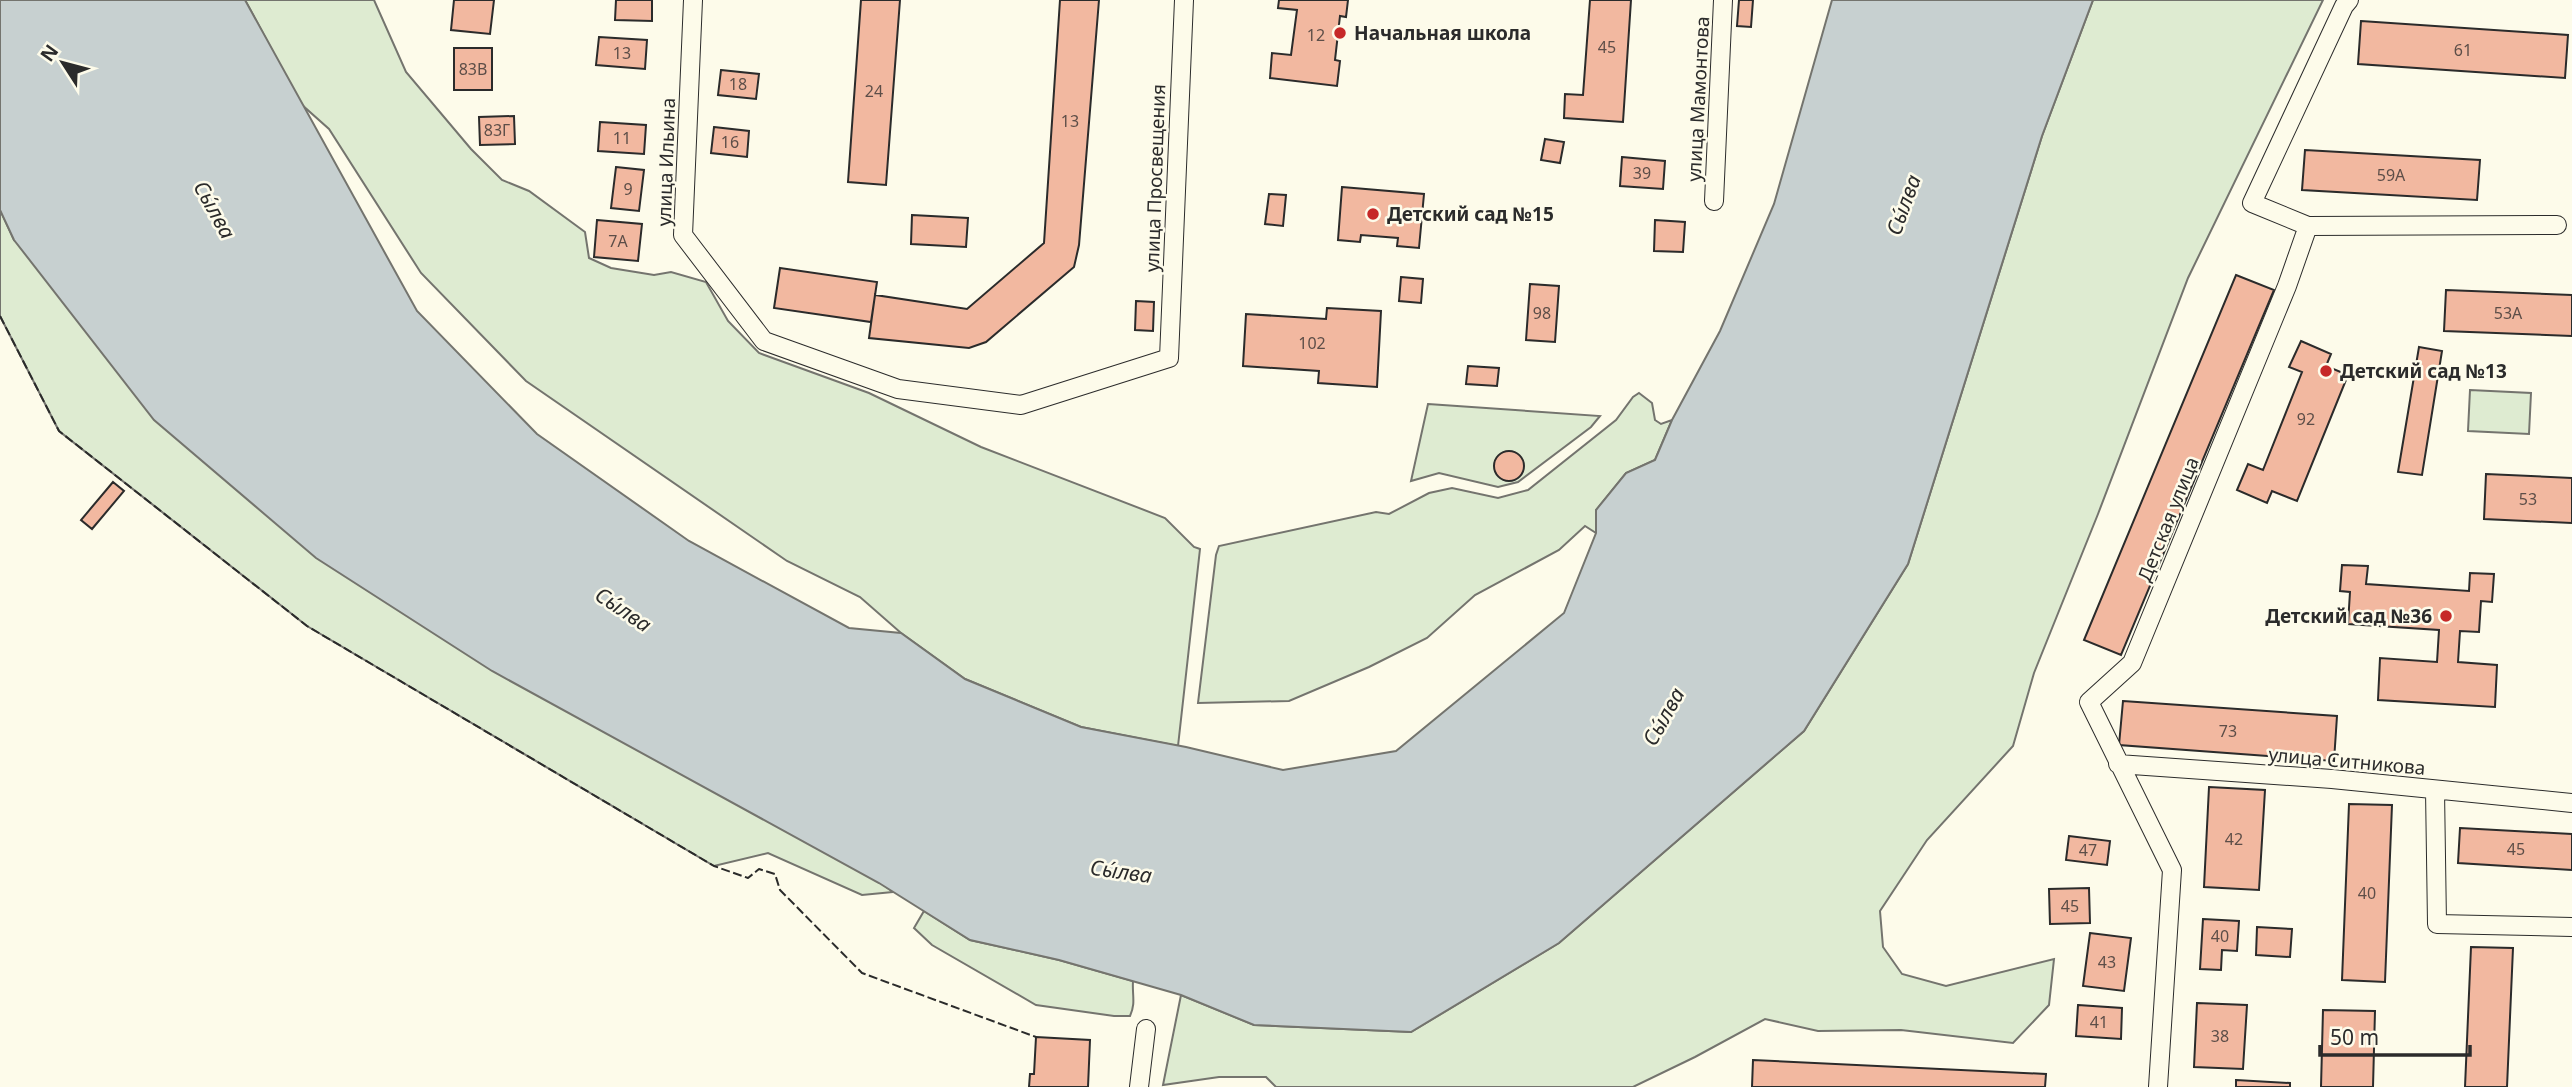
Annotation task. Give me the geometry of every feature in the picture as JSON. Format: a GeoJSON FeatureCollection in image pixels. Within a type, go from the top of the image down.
{"type":"FeatureCollection","features":[{"type":"Feature","properties":{"kind":"street","name":"улица Ильина"},"geometry":{"type":"LineString","coordinates":[[693,0],[683,235],[765,341],[898,389],[1021,405],[1169,358]]}},
{"type":"Feature","properties":{"kind":"street","name":"улица Просвещения"},"geometry":{"type":"LineString","coordinates":[[1169,358],[1184,0]]}},
{"type":"Feature","properties":{"kind":"street","name":"улица Мамонтова"},"geometry":{"type":"LineString","coordinates":[[1714,201],[1723,0]]}},
{"type":"Feature","properties":{"kind":"street"},"geometry":{"type":"LineString","coordinates":[[2348,0],[2252,203],[2308,226],[2557,225]]}},
{"type":"Feature","properties":{"kind":"street","name":"Детская улица"},"geometry":{"type":"LineString","coordinates":[[2158,1087],[2172,870],[2089,702],[2132,663],[2287,286],[2308,226]]}},
{"type":"Feature","properties":{"kind":"street","name":"улица Ситникова"},"geometry":{"type":"LineString","coordinates":[[2118,764],[2332,779],[2572,803]]}},
{"type":"Feature","properties":{"kind":"street"},"geometry":{"type":"LineString","coordinates":[[2435,790],[2437,924],[2572,927]]}},
{"type":"Feature","properties":{"kind":"street"},"geometry":{"type":"LineString","coordinates":[[1139,1087],[1146,1029]]}},
{"type":"Feature","properties":{"kind":"green space"},"geometry":{"type":"Polygon","coordinates":[[[245,0],[374,0],[406,72],[471,149],[502,180],[529,191],[585,232],[589,258],[611,268],[654,275],[671,272],[706,282],[728,321],[759,353],[869,393],[981,447],[1165,518],[1194,547],[1200,549],[1178,746],[1081,727],[965,679],[901,633],[860,597],[787,561],[526,381],[421,273],[329,129],[301,104],[245,0]]]}},
{"type":"Feature","properties":{"kind":"green space"},"geometry":{"type":"Polygon","coordinates":[[[2093,0],[2323,0],[2188,278],[2034,673],[2013,746],[1927,840],[1880,911],[1883,947],[1902,974],[1946,986],[2054,959],[2049,1005],[2013,1043],[1901,1030],[1818,1031],[1765,1019],[1633,1087],[1276,1087],[1266,1077],[1219,1077],[1163,1085],[1181,995],[1254,1025],[1411,1032],[1559,943],[1804,731],[1908,564],[2042,136],[2093,0]]]}},
{"type":"Feature","properties":{"kind":"green space"},"geometry":{"type":"Polygon","coordinates":[[[0,210],[14,240],[893,892],[862,895],[768,853],[714,866],[307,626],[59,431],[0,316],[0,210]]]}},
{"type":"Feature","properties":{"kind":"green space"},"geometry":{"type":"Polygon","coordinates":[[[2470,390],[2531,393],[2529,434],[2468,431],[2470,390]]]}},
{"type":"Feature","properties":{"kind":"green space"},"geometry":{"type":"Polygon","coordinates":[[[1639,393],[1652,403],[1655,420],[1661,424],[1672,420],[1655,460],[1626,473],[1596,510],[1596,533],[1585,526],[1559,550],[1475,595],[1427,638],[1369,667],[1289,701],[1198,703],[1219,546],[1376,512],[1389,514],[1429,493],[1452,488],[1498,498],[1528,490],[1616,420],[1639,393]]]}},
{"type":"Feature","properties":{"kind":"green space"},"geometry":{"type":"Polygon","coordinates":[[[1428,404],[1600,416],[1591,427],[1518,482],[1498,487],[1439,473],[1411,481],[1428,404]]]}},
{"type":"Feature","properties":{"kind":"green space"},"geometry":{"type":"Polygon","coordinates":[[[924,911],[970,940],[1059,960],[1133,981],[1130,1016],[1036,1005],[932,945],[914,928],[924,911]]]}},
{"type":"Feature","properties":{"kind":"water","name":"Сы́лва"},"geometry":{"type":"Polygon","coordinates":[[[0,0],[245,0],[417,311],[537,434],[689,541],[849,628],[901,633],[965,679],[1081,727],[1186,747],[1283,770],[1396,751],[1564,613],[1596,533],[1596,510],[1626,473],[1655,460],[1672,420],[1720,331],[1774,204],[1832,0],[2093,0],[2042,136],[1908,564],[1804,731],[1559,943],[1411,1032],[1254,1025],[1181,995],[1059,960],[970,940],[879,883],[492,671],[316,558],[154,420],[14,240],[0,210],[0,0]]]}},
{"type":"Feature","properties":{"kind":"building"},"geometry":{"type":"Polygon","coordinates":[[[454,0],[494,0],[490,34],[451,30],[454,0]]]}},
{"type":"Feature","properties":{"kind":"building"},"geometry":{"type":"Polygon","coordinates":[[[616,0],[652,0],[652,21],[615,20],[616,0]]]}},
{"type":"Feature","properties":{"kind":"building"},"geometry":{"type":"Polygon","coordinates":[[[861,0],[900,0],[886,185],[848,182],[861,0]]]}},
{"type":"Feature","properties":{"kind":"building"},"geometry":{"type":"Polygon","coordinates":[[[1060,0],[1099,0],[1079,245],[1074,267],[986,342],[969,348],[869,338],[875,295],[967,309],[1044,243],[1060,0]]]}},
{"type":"Feature","properties":{"kind":"building"},"geometry":{"type":"Polygon","coordinates":[[[1279,0],[1348,0],[1346,17],[1340,16],[1335,60],[1340,61],[1337,86],[1270,78],[1272,53],[1291,55],[1297,10],[1278,8],[1279,0]]]}},
{"type":"Feature","properties":{"kind":"building"},"geometry":{"type":"Polygon","coordinates":[[[1590,0],[1631,0],[1623,122],[1564,118],[1565,94],[1583,95],[1590,0]]]}},
{"type":"Feature","properties":{"kind":"building"},"geometry":{"type":"Polygon","coordinates":[[[1739,0],[1753,0],[1751,27],[1737,26],[1739,0]]]}},
{"type":"Feature","properties":{"kind":"building"},"geometry":{"type":"Polygon","coordinates":[[[2361,21],[2568,35],[2565,78],[2358,64],[2361,21]]]}},
{"type":"Feature","properties":{"kind":"building"},"geometry":{"type":"Polygon","coordinates":[[[599,37],[647,40],[645,69],[596,65],[599,37]]]}},
{"type":"Feature","properties":{"kind":"building"},"geometry":{"type":"Polygon","coordinates":[[[454,48],[492,48],[492,90],[454,90],[454,48]]]}},
{"type":"Feature","properties":{"kind":"building"},"geometry":{"type":"Polygon","coordinates":[[[721,70],[759,74],[756,99],[718,95],[721,70]]]}},
{"type":"Feature","properties":{"kind":"building"},"geometry":{"type":"Polygon","coordinates":[[[514,116],[515,144],[480,145],[479,117],[514,116]]]}},
{"type":"Feature","properties":{"kind":"building"},"geometry":{"type":"Polygon","coordinates":[[[600,122],[646,125],[644,154],[598,151],[600,122]]]}},
{"type":"Feature","properties":{"kind":"building"},"geometry":{"type":"Polygon","coordinates":[[[714,127],[749,131],[747,157],[711,153],[714,127]]]}},
{"type":"Feature","properties":{"kind":"building"},"geometry":{"type":"Polygon","coordinates":[[[1545,139],[1564,142],[1560,163],[1541,160],[1545,139]]]}},
{"type":"Feature","properties":{"kind":"building"},"geometry":{"type":"Polygon","coordinates":[[[2305,150],[2480,160],[2477,200],[2302,190],[2305,150]]]}},
{"type":"Feature","properties":{"kind":"building"},"geometry":{"type":"Polygon","coordinates":[[[1622,157],[1665,161],[1663,189],[1620,186],[1622,157]]]}},
{"type":"Feature","properties":{"kind":"building"},"geometry":{"type":"Polygon","coordinates":[[[616,167],[644,170],[639,211],[611,208],[616,167]]]}},
{"type":"Feature","properties":{"kind":"building"},"geometry":{"type":"Polygon","coordinates":[[[1342,187],[1424,194],[1419,248],[1397,246],[1398,238],[1361,235],[1360,242],[1338,240],[1342,187]]]}},
{"type":"Feature","properties":{"kind":"building"},"geometry":{"type":"Polygon","coordinates":[[[1269,194],[1286,195],[1283,226],[1265,224],[1269,194]]]}},
{"type":"Feature","properties":{"kind":"building"},"geometry":{"type":"Polygon","coordinates":[[[912,215],[968,218],[966,247],[911,244],[912,215]]]}},
{"type":"Feature","properties":{"kind":"building"},"geometry":{"type":"Polygon","coordinates":[[[597,220],[642,224],[638,261],[594,257],[597,220]]]}},
{"type":"Feature","properties":{"kind":"building"},"geometry":{"type":"Polygon","coordinates":[[[1655,220],[1685,222],[1683,252],[1654,251],[1655,220]]]}},
{"type":"Feature","properties":{"kind":"building"},"geometry":{"type":"Polygon","coordinates":[[[780,268],[877,282],[871,322],[774,308],[780,268]]]}},
{"type":"Feature","properties":{"kind":"building"},"geometry":{"type":"Polygon","coordinates":[[[2236,275],[2274,290],[2121,655],[2084,640],[2236,275]]]}},
{"type":"Feature","properties":{"kind":"building"},"geometry":{"type":"Polygon","coordinates":[[[1401,277],[1423,279],[1421,303],[1399,301],[1401,277]]]}},
{"type":"Feature","properties":{"kind":"building"},"geometry":{"type":"Polygon","coordinates":[[[1530,284],[1559,286],[1555,342],[1526,340],[1530,284]]]}},
{"type":"Feature","properties":{"kind":"building"},"geometry":{"type":"Polygon","coordinates":[[[2446,290],[2572,295],[2572,336],[2444,331],[2446,290]]]}},
{"type":"Feature","properties":{"kind":"building"},"geometry":{"type":"Polygon","coordinates":[[[1136,301],[1154,302],[1153,331],[1135,330],[1136,301]]]}},
{"type":"Feature","properties":{"kind":"building"},"geometry":{"type":"Polygon","coordinates":[[[1327,308],[1381,311],[1377,387],[1318,383],[1319,371],[1243,366],[1246,314],[1326,319],[1327,308]]]}},
{"type":"Feature","properties":{"kind":"building"},"geometry":{"type":"Polygon","coordinates":[[[2301,341],[2331,354],[2326,366],[2348,375],[2297,501],[2272,491],[2267,503],[2237,490],[2248,464],[2263,470],[2302,372],[2289,367],[2301,341]]]}},
{"type":"Feature","properties":{"kind":"building"},"geometry":{"type":"Polygon","coordinates":[[[2419,347],[2442,351],[2422,475],[2398,472],[2419,347]]]}},
{"type":"Feature","properties":{"kind":"building"},"geometry":{"type":"Polygon","coordinates":[[[1468,366],[1499,368],[1497,386],[1466,384],[1468,366]]]}},
{"type":"Feature","properties":{"kind":"building"},"geometry":{"type":"Polygon","coordinates":[[[1509,451],[1520,455],[1524,466],[1520,477],[1509,481],[1498,477],[1494,466],[1498,455],[1509,451]]]}},
{"type":"Feature","properties":{"kind":"building"},"geometry":{"type":"Polygon","coordinates":[[[2486,474],[2572,478],[2572,523],[2484,519],[2486,474]]]}},
{"type":"Feature","properties":{"kind":"building"},"geometry":{"type":"Polygon","coordinates":[[[113,482],[124,491],[92,529],[81,520],[113,482]]]}},
{"type":"Feature","properties":{"kind":"building"},"geometry":{"type":"Polygon","coordinates":[[[2342,565],[2368,566],[2366,584],[2469,591],[2470,573],[2494,574],[2492,602],[2481,601],[2479,632],[2460,631],[2458,662],[2497,665],[2495,707],[2378,700],[2380,658],[2437,662],[2439,630],[2348,624],[2350,592],[2340,591],[2342,565]]]}},
{"type":"Feature","properties":{"kind":"building"},"geometry":{"type":"Polygon","coordinates":[[[2123,701],[2337,716],[2334,761],[2119,745],[2123,701]]]}},
{"type":"Feature","properties":{"kind":"building"},"geometry":{"type":"Polygon","coordinates":[[[2209,787],[2265,790],[2259,890],[2204,887],[2209,787]]]}},
{"type":"Feature","properties":{"kind":"building"},"geometry":{"type":"Polygon","coordinates":[[[2349,804],[2392,805],[2385,982],[2342,980],[2349,804]]]}},
{"type":"Feature","properties":{"kind":"building"},"geometry":{"type":"Polygon","coordinates":[[[2460,828],[2572,834],[2572,870],[2458,863],[2460,828]]]}},
{"type":"Feature","properties":{"kind":"building"},"geometry":{"type":"Polygon","coordinates":[[[2069,836],[2110,841],[2107,865],[2066,860],[2069,836]]]}},
{"type":"Feature","properties":{"kind":"building"},"geometry":{"type":"Polygon","coordinates":[[[2089,888],[2090,923],[2050,924],[2049,889],[2089,888]]]}},
{"type":"Feature","properties":{"kind":"building"},"geometry":{"type":"Polygon","coordinates":[[[2203,919],[2239,921],[2237,951],[2222,950],[2221,970],[2200,969],[2203,919]]]}},
{"type":"Feature","properties":{"kind":"building"},"geometry":{"type":"Polygon","coordinates":[[[2257,927],[2292,929],[2290,957],[2256,955],[2257,927]]]}},
{"type":"Feature","properties":{"kind":"building"},"geometry":{"type":"Polygon","coordinates":[[[2090,933],[2131,938],[2124,991],[2083,986],[2090,933]]]}},
{"type":"Feature","properties":{"kind":"building"},"geometry":{"type":"Polygon","coordinates":[[[2471,947],[2513,948],[2507,1087],[2465,1087],[2471,947]]]}},
{"type":"Feature","properties":{"kind":"building"},"geometry":{"type":"Polygon","coordinates":[[[2197,1003],[2247,1005],[2243,1069],[2194,1067],[2197,1003]]]}},
{"type":"Feature","properties":{"kind":"building"},"geometry":{"type":"Polygon","coordinates":[[[2078,1005],[2122,1008],[2121,1039],[2076,1036],[2078,1005]]]}},
{"type":"Feature","properties":{"kind":"building"},"geometry":{"type":"Polygon","coordinates":[[[2323,1010],[2375,1011],[2373,1087],[2321,1087],[2323,1010]]]}},
{"type":"Feature","properties":{"kind":"building"},"geometry":{"type":"Polygon","coordinates":[[[1036,1037],[1090,1040],[1088,1087],[1029,1087],[1030,1074],[1034,1074],[1036,1037]]]}},
{"type":"Feature","properties":{"kind":"building"},"geometry":{"type":"Polygon","coordinates":[[[1753,1060],[2046,1074],[2045,1087],[1752,1087],[1753,1060]]]}},
{"type":"Feature","properties":{"kind":"building"},"geometry":{"type":"Polygon","coordinates":[[[2236,1080],[2290,1083],[2290,1087],[2236,1087],[2236,1080]]]}},
{"type":"Feature","properties":{"kind":"fence"},"geometry":{"type":"LineString","coordinates":[[0,316],[59,431],[307,626],[714,866],[748,878],[759,869],[775,874],[780,890],[862,973],[1036,1037]]}},
{"type":"Feature","properties":{"kind":"place","name":"Начальная школа"},"geometry":{"type":"Point","coordinates":[1340,33]}},
{"type":"Feature","properties":{"kind":"place","name":"Детский сад №15"},"geometry":{"type":"Point","coordinates":[1373,214]}},
{"type":"Feature","properties":{"kind":"place","name":"Детский сад №13"},"geometry":{"type":"Point","coordinates":[2326,371]}},
{"type":"Feature","properties":{"kind":"place","name":"Детский сад №36"},"geometry":{"type":"Point","coordinates":[2446,616]}}]}
